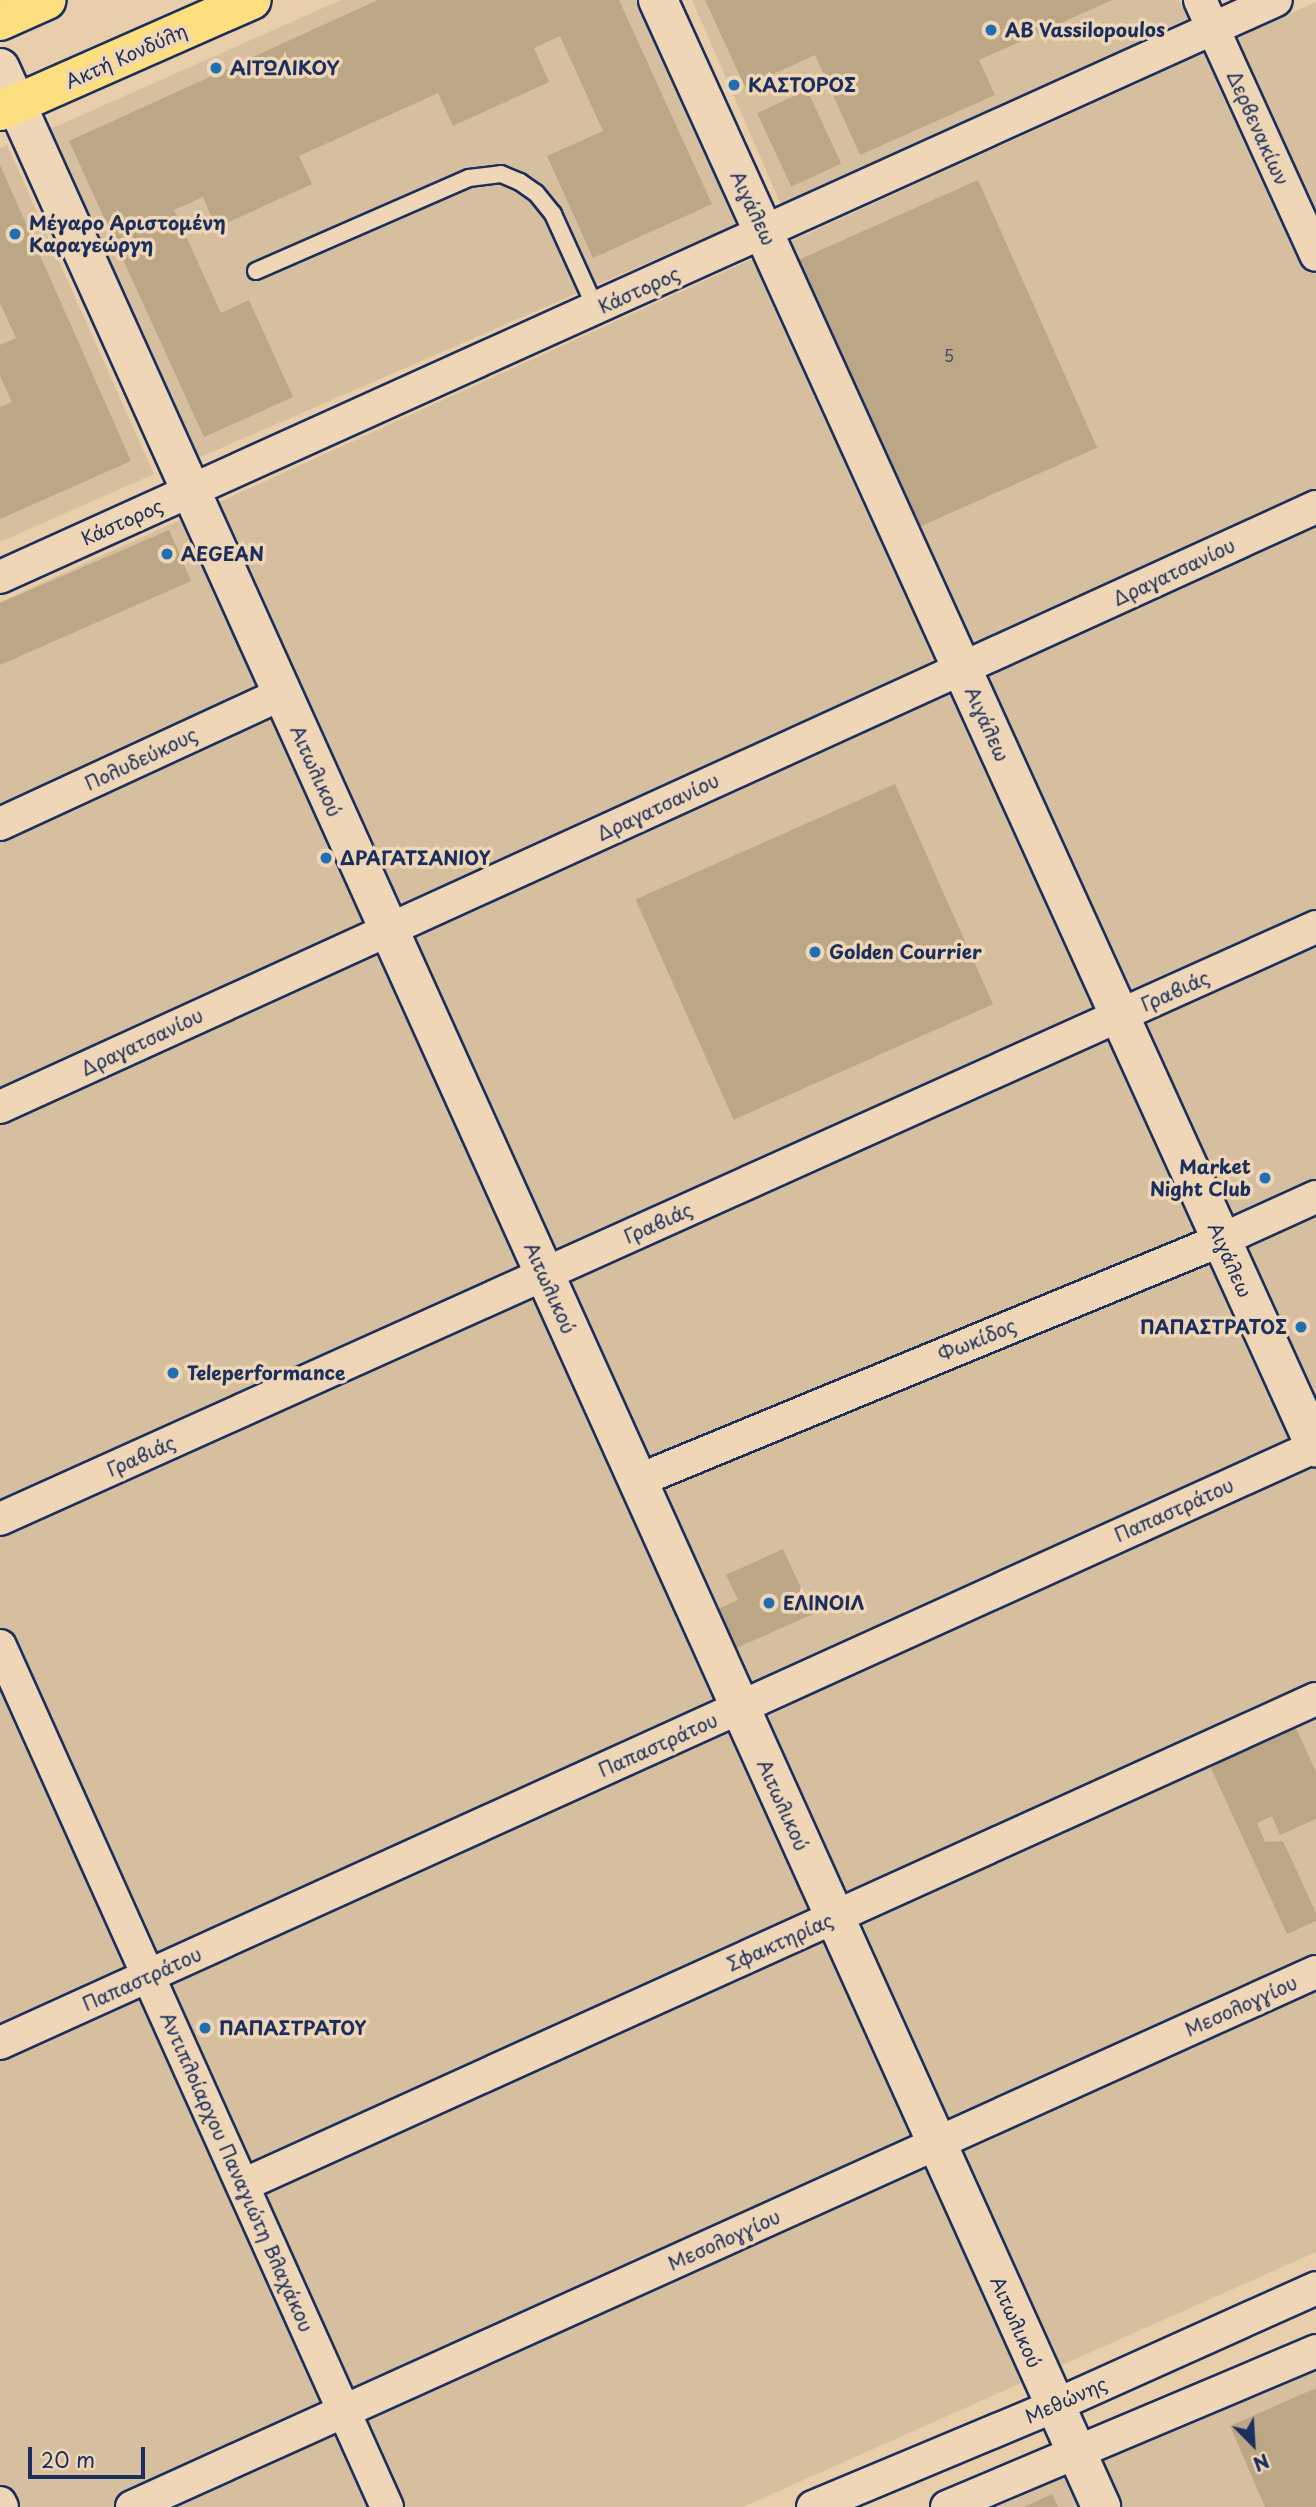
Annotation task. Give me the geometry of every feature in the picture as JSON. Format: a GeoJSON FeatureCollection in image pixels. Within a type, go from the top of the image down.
{"type":"FeatureCollection","features":[{"type":"Feature","properties":{"kind":"main road"},"geometry":{"type":"LineString","coordinates":[[0,20],[47,0]]}},
{"type":"Feature","properties":{"kind":"main road","name":"Ακτή Κονδύλη"},"geometry":{"type":"LineString","coordinates":[[8,108],[252,0]]}},
{"type":"Feature","properties":{"kind":"street","name":"Αιγάλεω"},"geometry":{"type":"LineString","coordinates":[[658,0],[1316,1447]]}},
{"type":"Feature","properties":{"kind":"street","name":"Δερβενακίων"},"geometry":{"type":"LineString","coordinates":[[1200,0],[1316,255]]}},
{"type":"Feature","properties":{"kind":"street","name":"Κάστορος"},"geometry":{"type":"LineString","coordinates":[[0,577],[1276,0]]}},
{"type":"Feature","properties":{"kind":"street","name":"Αιτωλικού"},"geometry":{"type":"LineString","coordinates":[[0,68],[8,108],[190,492],[1101,2507]]}},
{"type":"Feature","properties":{"kind":"street","name":"Δραγατσανίου"},"geometry":{"type":"LineString","coordinates":[[0,1107],[1316,507]]}},
{"type":"Feature","properties":{"kind":"street","name":"Πολυδεύκους"},"geometry":{"type":"LineString","coordinates":[[0,824],[281,694]]}},
{"type":"Feature","properties":{"kind":"street","name":"Γραβιάς"},"geometry":{"type":"LineString","coordinates":[[0,1519],[1316,927]]}},
{"type":"Feature","properties":{"kind":"street","name":"Φωκίδος"},"geometry":{"type":"LineString","coordinates":[[637,1481],[1221,1240],[1316,1197]]}},
{"type":"Feature","properties":{"kind":"street","name":"Παπαστράτου"},"geometry":{"type":"LineString","coordinates":[[0,2043],[1316,1447]]}},
{"type":"Feature","properties":{"kind":"street","name":"Αντιπλοίαρχου Παναγιώτη Βλαχάκου"},"geometry":{"type":"LineString","coordinates":[[0,1646],[387,2507]]}},
{"type":"Feature","properties":{"kind":"street","name":"Σφακτηρίας"},"geometry":{"type":"LineString","coordinates":[[243,2186],[1316,1699]]}},
{"type":"Feature","properties":{"kind":"street","name":"Μεσολογγίου"},"geometry":{"type":"LineString","coordinates":[[132,2507],[1316,1972]]}},
{"type":"Feature","properties":{"kind":"street","name":"Μεθώνης"},"geometry":{"type":"LineString","coordinates":[[813,2507],[1054,2406],[1316,2288]]}},
{"type":"Feature","properties":{"kind":"street"},"geometry":{"type":"LineString","coordinates":[[947,2507],[1316,2351]]}},
{"type":"Feature","properties":{"kind":"lane"},"geometry":{"type":"LineString","coordinates":[[256,271],[469,178],[500,174],[520,182],[536,193],[553,214],[596,309]]}},
{"type":"Feature","properties":{"kind":"shaded area"},"geometry":{"type":"Polygon","coordinates":[[[341,0],[638,0],[739,223],[198,458],[48,130],[341,0]]]}},
{"type":"Feature","properties":{"kind":"shaded area"},"geometry":{"type":"Polygon","coordinates":[[[692,0],[1179,0],[1191,26],[782,207],[692,0]]]}},
{"type":"Feature","properties":{"kind":"shaded area"},"geometry":{"type":"Polygon","coordinates":[[[1316,2],[1316,2252],[743,2507],[0,2507],[0,602],[1316,2]]]}},
{"type":"Feature","properties":{"kind":"shaded area"},"geometry":{"type":"Polygon","coordinates":[[[7,145],[154,474],[0,542],[0,148],[7,145]]]}},
{"type":"Feature","properties":{"kind":"shaded area"},"geometry":{"type":"Polygon","coordinates":[[[1316,2370],[1316,2507],[997,2507],[1049,2484],[1316,2370]]]}},
{"type":"Feature","properties":{"kind":"building"},"geometry":{"type":"Polygon","coordinates":[[[378,0],[619,0],[712,204],[593,258],[547,156],[603,131],[560,36],[534,48],[549,82],[453,126],[438,93],[299,156],[312,184],[216,228],[203,197],[174,210],[221,313],[249,300],[293,397],[204,437],[69,141],[378,0]]]}},
{"type":"Feature","properties":{"kind":"building"},"geometry":{"type":"Polygon","coordinates":[[[705,0],[1112,0],[979,60],[995,95],[860,155],[815,55],[745,87],[705,0]]]}},
{"type":"Feature","properties":{"kind":"building"},"geometry":{"type":"Polygon","coordinates":[[[807,90],[841,163],[791,187],[757,113],[807,90]]]}},
{"type":"Feature","properties":{"kind":"building"},"geometry":{"type":"Polygon","coordinates":[[[0,165],[131,461],[0,519],[0,407],[12,402],[0,376],[0,345],[16,338],[0,303],[0,165]]]}},
{"type":"Feature","properties":{"kind":"building"},"geometry":{"type":"Polygon","coordinates":[[[978,180],[1097,448],[916,528],[797,261],[978,180]]]}},
{"type":"Feature","properties":{"kind":"building"},"geometry":{"type":"Polygon","coordinates":[[[169,530],[191,581],[0,665],[0,603],[169,530]]]}},
{"type":"Feature","properties":{"kind":"building","name":"Golden Courrier"},"geometry":{"type":"Polygon","coordinates":[[[895,784],[993,1004],[734,1120],[636,900],[895,784]]]}},
{"type":"Feature","properties":{"kind":"building"},"geometry":{"type":"Polygon","coordinates":[[[783,1549],[813,1614],[723,1654],[705,1615],[738,1600],[726,1575],[783,1549]]]}},
{"type":"Feature","properties":{"kind":"building"},"geometry":{"type":"Polygon","coordinates":[[[1290,1715],[1316,1772],[1316,1819],[1280,1835],[1272,1816],[1257,1823],[1265,1842],[1283,1841],[1316,1913],[1316,1921],[1287,1934],[1204,1753],[1290,1715]]]}},
{"type":"Feature","properties":{"kind":"building"},"geometry":{"type":"Polygon","coordinates":[[[1316,2388],[1316,2507],[1265,2507],[1230,2426],[1316,2388]]]}},
{"type":"Feature","properties":{"kind":"building"},"geometry":{"type":"Polygon","coordinates":[[[1052,2494],[1058,2507],[1024,2507],[1052,2494]]]}},
{"type":"Feature","properties":{"kind":"place","name":"AB Vassilopoulos"},"geometry":{"type":"Point","coordinates":[991,30]}},
{"type":"Feature","properties":{"kind":"place","name":"ΑΙΤΩΛΙΚΟΥ"},"geometry":{"type":"Point","coordinates":[216,68]}},
{"type":"Feature","properties":{"kind":"place","name":"ΚΑΣΤΟΡΟΣ"},"geometry":{"type":"Point","coordinates":[734,85]}},
{"type":"Feature","properties":{"kind":"place","name":"Μέγαρο Αριστομένη Καραγεώργη"},"geometry":{"type":"Point","coordinates":[15,234]}},
{"type":"Feature","properties":{"kind":"place","name":"AEGEAN"},"geometry":{"type":"Point","coordinates":[167,554]}},
{"type":"Feature","properties":{"kind":"place","name":"ΔΡΑΓΑΤΣΑΝΙΟΥ"},"geometry":{"type":"Point","coordinates":[326,858]}},
{"type":"Feature","properties":{"kind":"place","name":"Golden Courrier"},"geometry":{"type":"Point","coordinates":[815,952]}},
{"type":"Feature","properties":{"kind":"place","name":"Market Night Club"},"geometry":{"type":"Point","coordinates":[1265,1178]}},
{"type":"Feature","properties":{"kind":"place","name":"ΠΑΠΑΣΤΡΑΤΟΣ"},"geometry":{"type":"Point","coordinates":[1301,1327]}},
{"type":"Feature","properties":{"kind":"place","name":"Teleperformance"},"geometry":{"type":"Point","coordinates":[173,1373]}},
{"type":"Feature","properties":{"kind":"place","name":"ΕΛΙΝΟΙΛ"},"geometry":{"type":"Point","coordinates":[769,1603]}},
{"type":"Feature","properties":{"kind":"place","name":"ΠΑΠΑΣΤΡΑΤΟΥ"},"geometry":{"type":"Point","coordinates":[205,2028]}}]}
